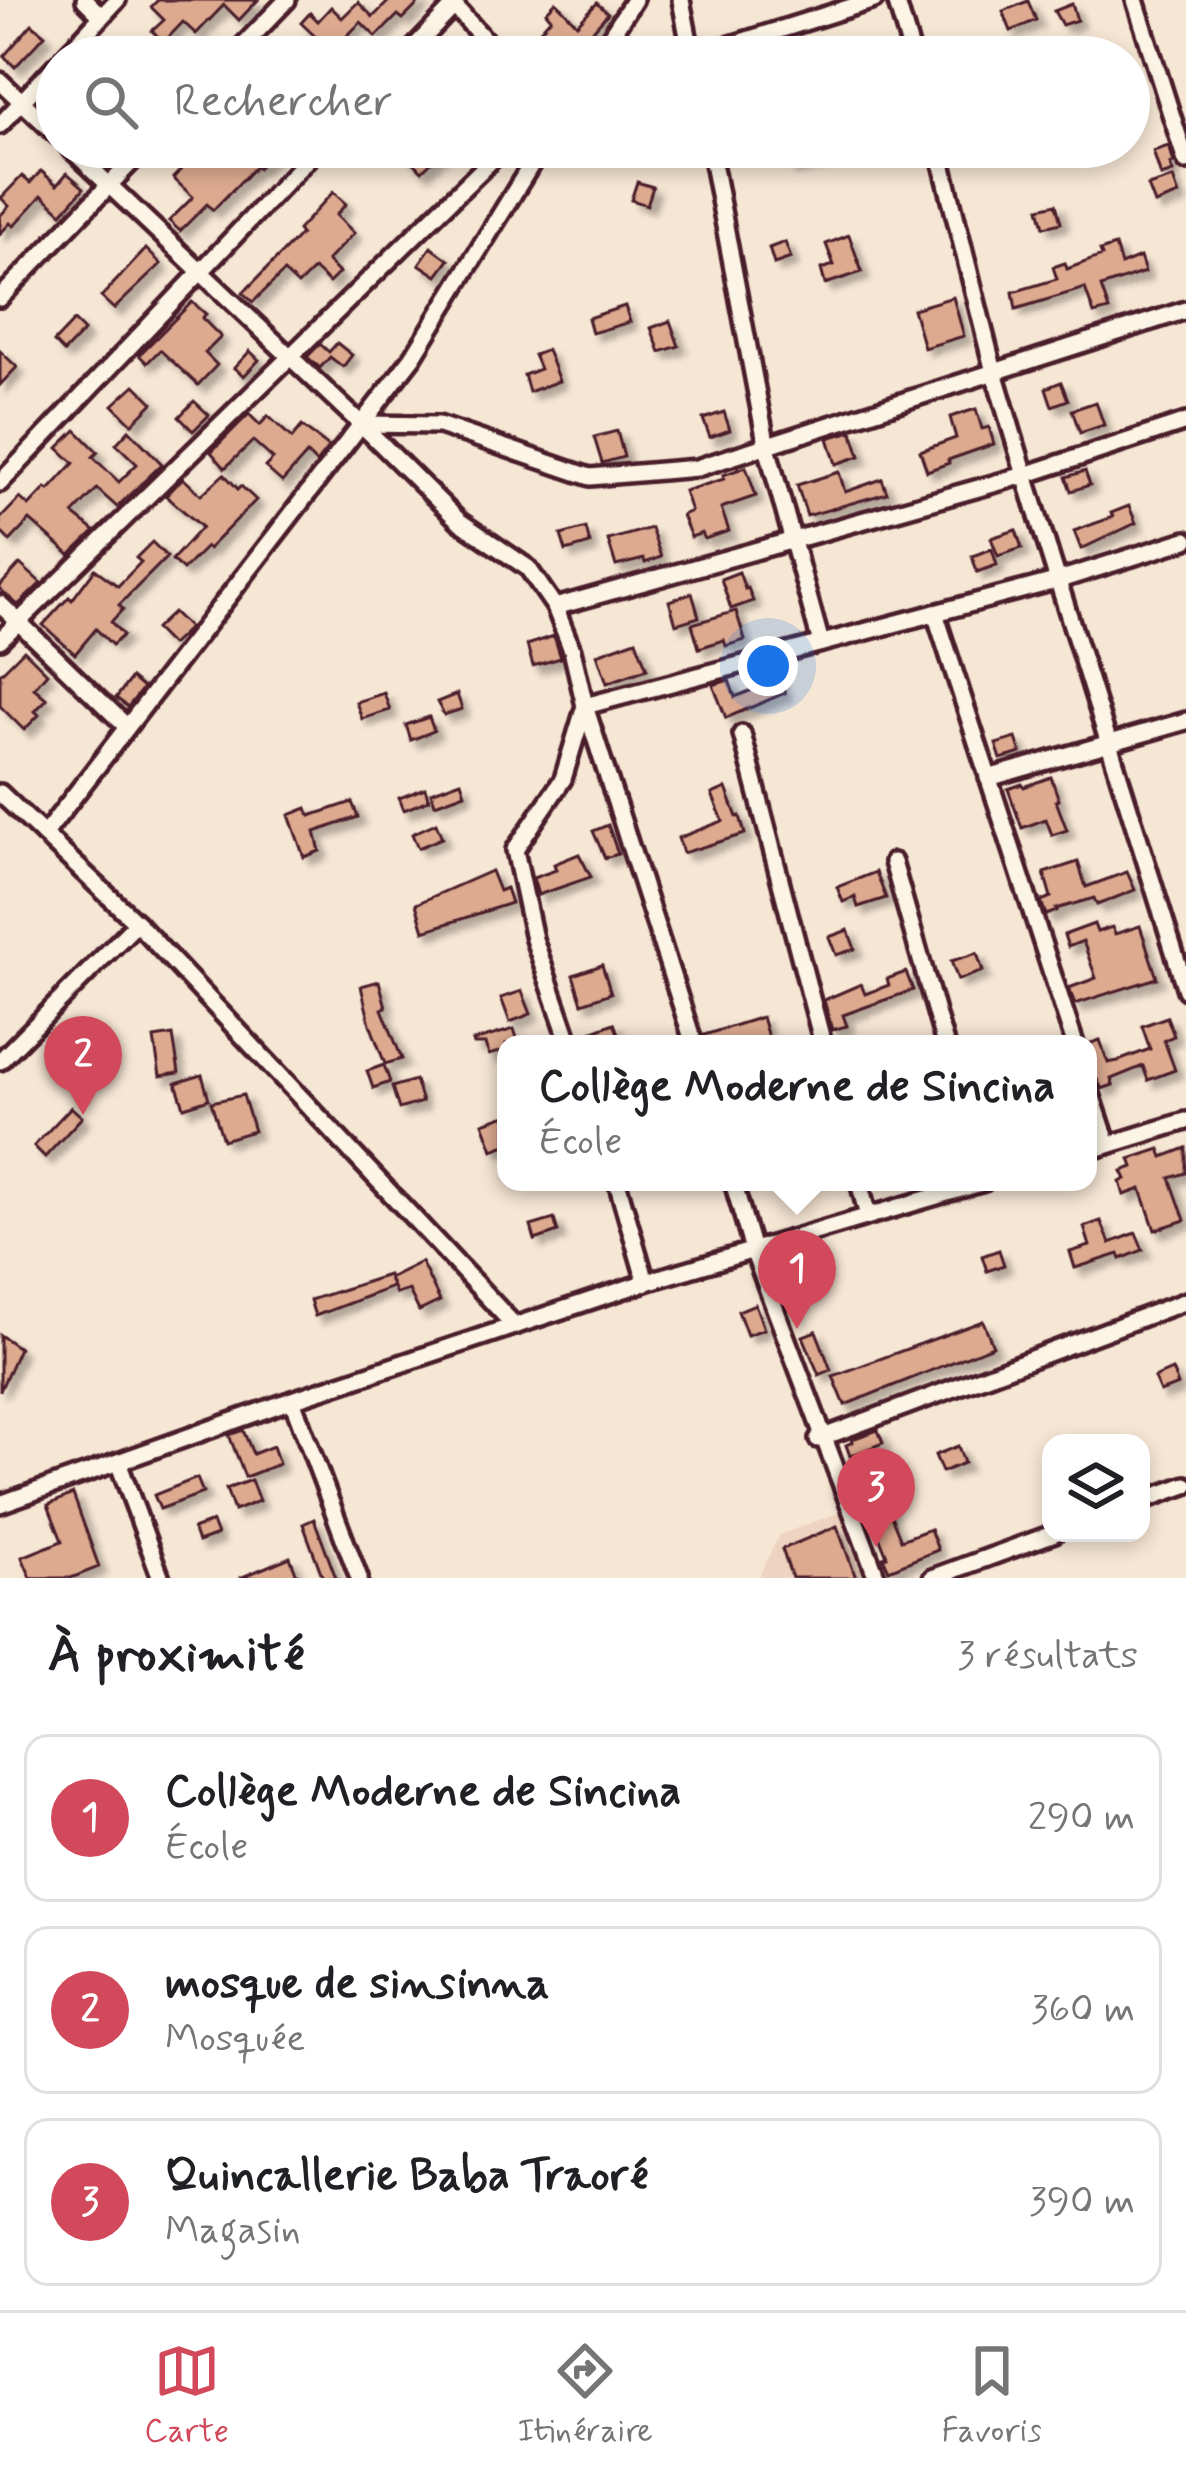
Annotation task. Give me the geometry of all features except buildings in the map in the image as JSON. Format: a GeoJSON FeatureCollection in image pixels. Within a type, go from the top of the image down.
{"type":"FeatureCollection","features":[{"type":"Feature","properties":{"kind":"street"},"geometry":{"type":"LineString","coordinates":[[86,0],[101,16]]}},
{"type":"Feature","properties":{"kind":"street"},"geometry":{"type":"LineString","coordinates":[[83,36],[117,0]]}},
{"type":"Feature","properties":{"kind":"street"},"geometry":{"type":"LineString","coordinates":[[252,36],[287,0]]}},
{"type":"Feature","properties":{"kind":"street"},"geometry":{"type":"LineString","coordinates":[[681,0],[689,36]]}},
{"type":"Feature","properties":{"kind":"street"},"geometry":{"type":"LineString","coordinates":[[760,36],[874,0]]}},
{"type":"Feature","properties":{"kind":"street"},"geometry":{"type":"LineString","coordinates":[[896,0],[907,36]]}},
{"type":"Feature","properties":{"kind":"street"},"geometry":{"type":"LineString","coordinates":[[1135,0],[1146,36]]}},
{"type":"Feature","properties":{"kind":"street"},"geometry":{"type":"LineString","coordinates":[[609,36],[629,2]]}},
{"type":"Feature","properties":{"kind":"street"},"geometry":{"type":"LineString","coordinates":[[423,36],[452,3],[481,36]]}},
{"type":"Feature","properties":{"kind":"street"},"geometry":{"type":"LineString","coordinates":[[1150,47],[1186,161]]}},
{"type":"Feature","properties":{"kind":"street"},"geometry":{"type":"LineString","coordinates":[[0,81],[36,115]]}},
{"type":"Feature","properties":{"kind":"street"},"geometry":{"type":"LineString","coordinates":[[0,125],[36,87]]}},
{"type":"Feature","properties":{"kind":"street"},"geometry":{"type":"LineString","coordinates":[[91,168],[459,521],[528,568],[555,607],[691,1035]]}},
{"type":"Feature","properties":{"kind":"street"},"geometry":{"type":"LineString","coordinates":[[0,298],[126,168]]}},
{"type":"Feature","properties":{"kind":"street"},"geometry":{"type":"LineString","coordinates":[[0,483],[300,168]]}},
{"type":"Feature","properties":{"kind":"street"},"geometry":{"type":"LineString","coordinates":[[0,640],[484,168]]}},
{"type":"Feature","properties":{"kind":"street"},"geometry":{"type":"LineString","coordinates":[[44,835],[413,357],[529,168]]}},
{"type":"Feature","properties":{"kind":"street"},"geometry":{"type":"LineString","coordinates":[[714,168],[767,447],[821,644]]}},
{"type":"Feature","properties":{"kind":"street"},"geometry":{"type":"LineString","coordinates":[[943,168],[1024,475],[1186,990]]}},
{"type":"Feature","properties":{"kind":"street"},"geometry":{"type":"LineString","coordinates":[[361,424],[439,425],[590,477],[697,468],[1186,310]]}},
{"type":"Feature","properties":{"kind":"street"},"geometry":{"type":"LineString","coordinates":[[555,607],[1024,475],[1186,422]]}},
{"type":"Feature","properties":{"kind":"street"},"geometry":{"type":"LineString","coordinates":[[585,706],[1059,580],[1186,540]]}},
{"type":"Feature","properties":{"kind":"street"},"geometry":{"type":"LineString","coordinates":[[0,604],[127,727]]}},
{"type":"Feature","properties":{"kind":"street"},"geometry":{"type":"LineString","coordinates":[[935,613],[1072,1035]]}},
{"type":"Feature","properties":{"kind":"street"},"geometry":{"type":"LineString","coordinates":[[567,1035],[534,939],[515,850],[563,779],[585,706]]}},
{"type":"Feature","properties":{"kind":"street"},"geometry":{"type":"LineString","coordinates":[[988,778],[1186,721]]}},
{"type":"Feature","properties":{"kind":"street"},"geometry":{"type":"LineString","coordinates":[[742,734],[821,1035]]}},
{"type":"Feature","properties":{"kind":"street"},"geometry":{"type":"LineString","coordinates":[[0,793],[137,923],[514,1326]]}},
{"type":"Feature","properties":{"kind":"street"},"geometry":{"type":"LineString","coordinates":[[893,862],[942,1035]]}},
{"type":"Feature","properties":{"kind":"street"},"geometry":{"type":"LineString","coordinates":[[0,1061],[137,923]]}},
{"type":"Feature","properties":{"kind":"street"},"geometry":{"type":"LineString","coordinates":[[1097,1112],[1108,1145]]}},
{"type":"Feature","properties":{"kind":"street"},"geometry":{"type":"LineString","coordinates":[[1097,1148],[1186,1121]]}},
{"type":"Feature","properties":{"kind":"street"},"geometry":{"type":"LineString","coordinates":[[620,1191],[646,1282]]}},
{"type":"Feature","properties":{"kind":"street"},"geometry":{"type":"LineString","coordinates":[[737,1191],[820,1438],[877,1578]]}},
{"type":"Feature","properties":{"kind":"street"},"geometry":{"type":"LineString","coordinates":[[861,1191],[868,1216]]}},
{"type":"Feature","properties":{"kind":"street"},"geometry":{"type":"LineString","coordinates":[[0,1504],[646,1282],[953,1191]]}},
{"type":"Feature","properties":{"kind":"street"},"geometry":{"type":"LineString","coordinates":[[820,1438],[1186,1301]]}},
{"type":"Feature","properties":{"kind":"street"},"geometry":{"type":"LineString","coordinates":[[292,1400],[358,1578]]}},
{"type":"Feature","properties":{"kind":"street"},"geometry":{"type":"LineString","coordinates":[[118,1462],[161,1578]]}},
{"type":"Feature","properties":{"kind":"street"},"geometry":{"type":"LineString","coordinates":[[1150,1498],[1186,1485]]}},
{"type":"Feature","properties":{"kind":"street"},"geometry":{"type":"LineString","coordinates":[[932,1578],[1042,1538]]}},
{"type":"Feature","properties":{"kind":"shaded area"},"geometry":{"type":"Polygon","coordinates":[[[846,1510],[871,1578],[758,1578],[779,1535],[846,1510]]]}},
{"type":"Feature","properties":{"kind":"place","name":"mosque de sinsinna"},"geometry":{"type":"Point","coordinates":[83,1115]}},
{"type":"Feature","properties":{"kind":"place","name":"Collège Moderne de Sincina"},"geometry":{"type":"Point","coordinates":[797,1329]}},
{"type":"Feature","properties":{"kind":"place","name":"Quincallerie Baba Traoré"},"geometry":{"type":"Point","coordinates":[876,1547]}}]}
